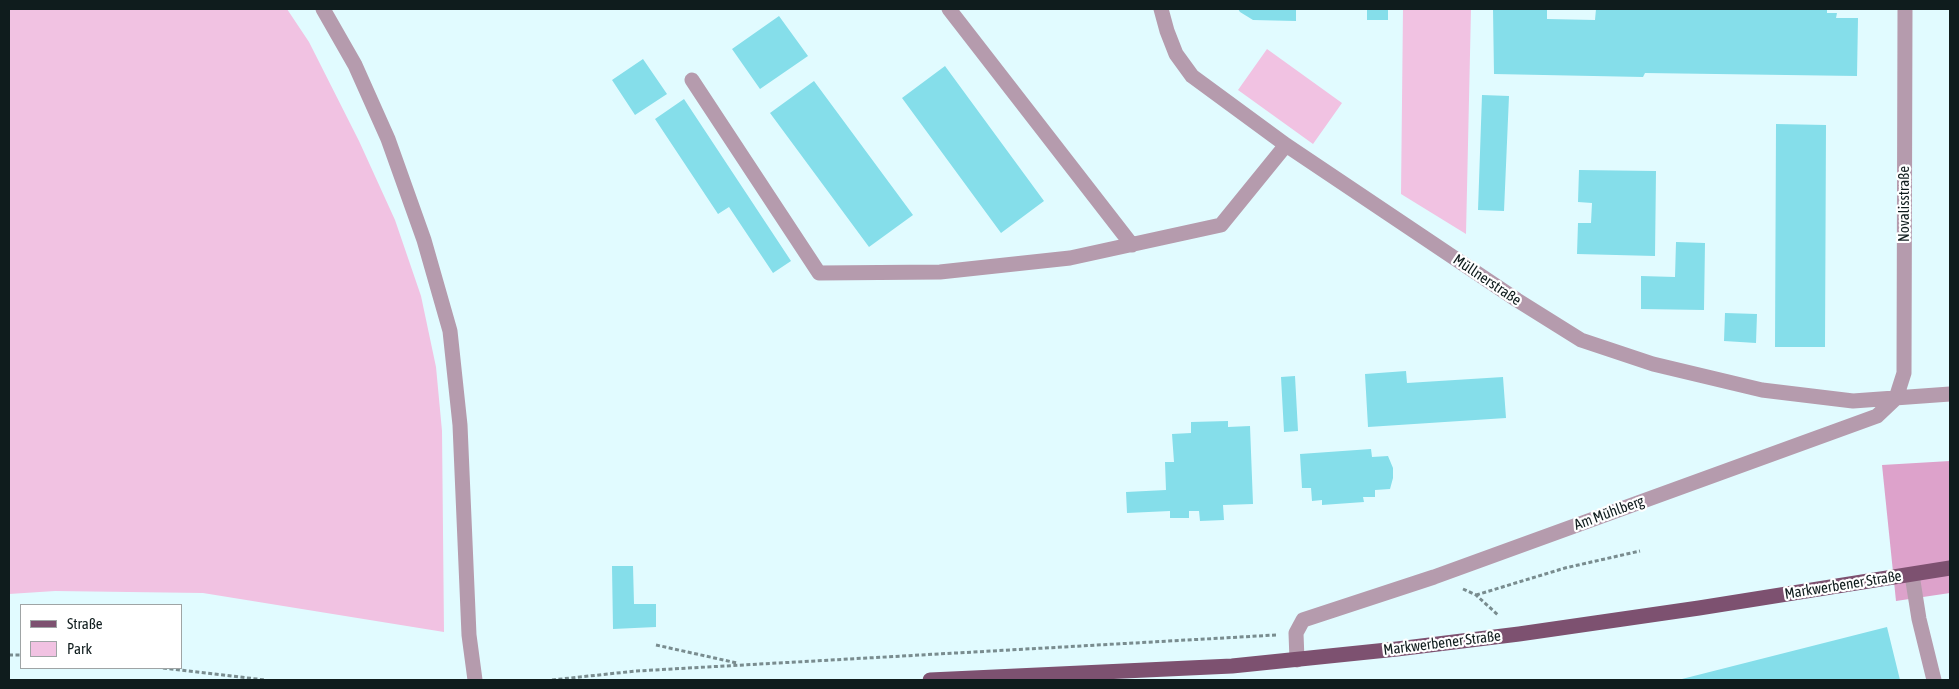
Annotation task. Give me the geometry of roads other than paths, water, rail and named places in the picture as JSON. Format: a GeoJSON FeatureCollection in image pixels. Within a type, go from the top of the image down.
{"type":"FeatureCollection","features":[{"type":"Feature","properties":{"kind":"main road","name":"Markwerbener Straße"},"geometry":{"type":"LineString","coordinates":[[930,680],[1232,666],[1297,660],[1519,634],[1950,568]]}},
{"type":"Feature","properties":{"kind":"street"},"geometry":{"type":"LineString","coordinates":[[323,9],[355,65],[388,138],[424,240],[450,331],[460,425],[469,635],[475,680]]}},
{"type":"Feature","properties":{"kind":"street"},"geometry":{"type":"LineString","coordinates":[[949,9],[1132,245]]}},
{"type":"Feature","properties":{"kind":"street","name":"Müllnerstraße"},"geometry":{"type":"LineString","coordinates":[[1160,9],[1166,31],[1176,54],[1192,76],[1286,145],[1517,300],[1581,340],[1652,364],[1762,390],[1853,401],[1896,398]]}},
{"type":"Feature","properties":{"kind":"street","name":"Novalisstraße"},"geometry":{"type":"LineString","coordinates":[[1896,398],[1904,373],[1905,9]]}},
{"type":"Feature","properties":{"kind":"street"},"geometry":{"type":"LineString","coordinates":[[692,80],[819,273],[940,272],[1070,258],[1221,226],[1286,145]]}},
{"type":"Feature","properties":{"kind":"street"},"geometry":{"type":"LineString","coordinates":[[1896,398],[1950,394]]}},
{"type":"Feature","properties":{"kind":"street","name":"Am Mühlberg"},"geometry":{"type":"LineString","coordinates":[[1297,660],[1296,633],[1303,620],[1434,577],[1877,416],[1896,398]]}},
{"type":"Feature","properties":{"kind":"street"},"geometry":{"type":"LineString","coordinates":[[1912,574],[1919,619],[1934,680]]}}]}
